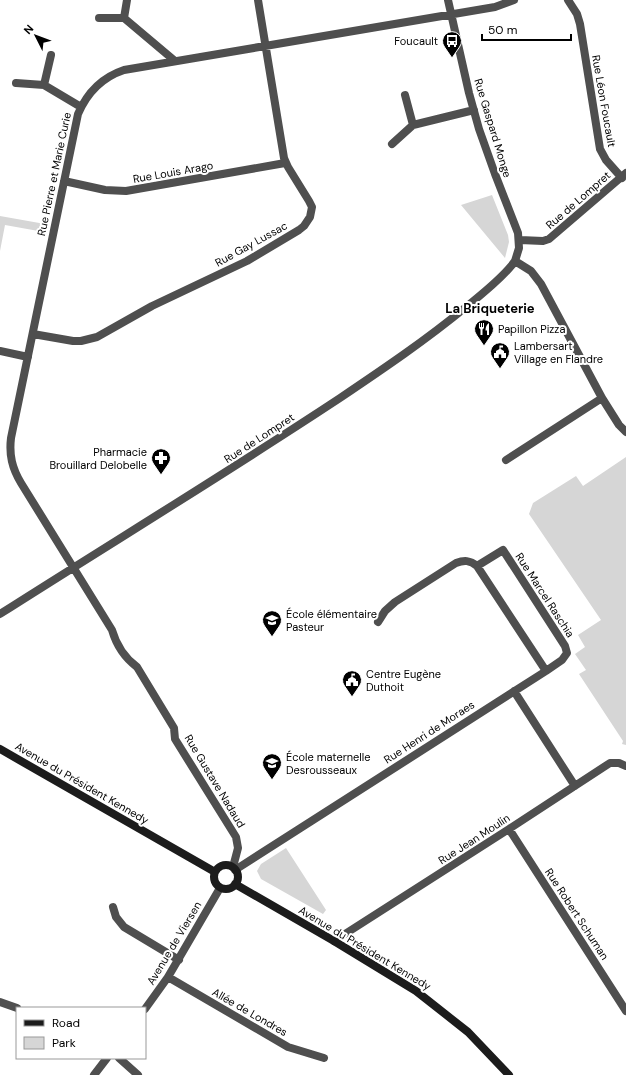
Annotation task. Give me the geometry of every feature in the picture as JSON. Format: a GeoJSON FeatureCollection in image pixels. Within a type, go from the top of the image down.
{"type":"FeatureCollection","features":[{"type":"Feature","properties":{"kind":"street"},"geometry":{"type":"LineString","coordinates":[[124,18],[127,0]]}},
{"type":"Feature","properties":{"kind":"street","name":"Rue Gay Lussac"},"geometry":{"type":"LineString","coordinates":[[33,334],[73,341],[81,341],[97,337],[152,306],[247,261],[300,230],[307,222],[310,217],[312,207],[286,163],[258,0]]}},
{"type":"Feature","properties":{"kind":"street","name":"Rue Gaspard Monge"},"geometry":{"type":"LineString","coordinates":[[448,0],[474,110],[485,147],[520,240]]}},
{"type":"Feature","properties":{"kind":"street","name":"Rue Pierre et Marie Curie"},"geometry":{"type":"LineString","coordinates":[[74,567],[21,483],[13,468],[10,454],[11,438],[73,131],[81,107],[97,86],[117,72],[132,68],[451,15],[495,7],[514,0]]}},
{"type":"Feature","properties":{"kind":"street","name":"Rue Léon Foucault"},"geometry":{"type":"LineString","coordinates":[[568,0],[577,14],[580,24],[600,149],[606,160],[624,175]]}},
{"type":"Feature","properties":{"kind":"street"},"geometry":{"type":"LineString","coordinates":[[99,18],[124,18],[175,61]]}},
{"type":"Feature","properties":{"kind":"street"},"geometry":{"type":"LineString","coordinates":[[44,85],[51,54]]}},
{"type":"Feature","properties":{"kind":"street"},"geometry":{"type":"LineString","coordinates":[[16,83],[44,85],[81,107]]}},
{"type":"Feature","properties":{"kind":"street"},"geometry":{"type":"LineString","coordinates":[[405,94],[413,125]]}},
{"type":"Feature","properties":{"kind":"street"},"geometry":{"type":"LineString","coordinates":[[392,144],[413,125],[474,110]]}},
{"type":"Feature","properties":{"kind":"street","name":"Rue Louis Arago"},"geometry":{"type":"LineString","coordinates":[[64,181],[112,191],[126,191],[286,163]]}},
{"type":"Feature","properties":{"kind":"street","name":"Rue de Lompret"},"geometry":{"type":"LineString","coordinates":[[520,240],[549,240],[624,175]]}},
{"type":"Feature","properties":{"kind":"street"},"geometry":{"type":"LineString","coordinates":[[520,240],[515,261],[531,271],[541,284],[602,398],[618,425],[626,432]]}},
{"type":"Feature","properties":{"kind":"street","name":"Rue de Lompret"},"geometry":{"type":"LineString","coordinates":[[0,614],[251,457],[412,350],[490,288],[515,261]]}},
{"type":"Feature","properties":{"kind":"street"},"geometry":{"type":"LineString","coordinates":[[0,351],[28,357]]}},
{"type":"Feature","properties":{"kind":"street"},"geometry":{"type":"LineString","coordinates":[[506,460],[602,398]]}},
{"type":"Feature","properties":{"kind":"street","name":"Rue Marcel Raschia"},"geometry":{"type":"LineString","coordinates":[[478,566],[503,550],[568,653],[565,658],[514,691]]}},
{"type":"Feature","properties":{"kind":"street"},"geometry":{"type":"LineString","coordinates":[[378,622],[395,602],[456,563],[466,560],[478,566],[546,671]]}},
{"type":"Feature","properties":{"kind":"street","name":"Rue Gustave Nadaud"},"geometry":{"type":"LineString","coordinates":[[74,567],[112,630],[114,639],[129,661],[137,667],[174,728],[175,739],[236,837],[238,848],[234,869]]}},
{"type":"Feature","properties":{"kind":"street"},"geometry":{"type":"LineString","coordinates":[[514,691],[574,786]]}},
{"type":"Feature","properties":{"kind":"street","name":"Rue Henri de Moraes"},"geometry":{"type":"LineString","coordinates":[[234,869],[514,691]]}},
{"type":"Feature","properties":{"kind":"street","name":"Avenue du Président Kennedy"},"geometry":{"type":"LineString","coordinates":[[0,749],[215,872]]}},
{"type":"Feature","properties":{"kind":"street","name":"Rue Jean Moulin"},"geometry":{"type":"LineString","coordinates":[[334,941],[610,763],[619,762],[626,766]]}},
{"type":"Feature","properties":{"kind":"street","name":"Rue Robert Schuman"},"geometry":{"type":"LineString","coordinates":[[509,829],[626,1011]]}},
{"type":"Feature","properties":{"kind":"street"},"geometry":{"type":"LineString","coordinates":[[227,865],[234,869],[238,877],[235,884],[228,889],[220,888],[215,882],[215,872],[221,866],[227,865]]}},
{"type":"Feature","properties":{"kind":"street","name":"Avenue du Président Kennedy"},"geometry":{"type":"LineString","coordinates":[[235,884],[402,982],[434,1004],[468,1032],[509,1075]]}},
{"type":"Feature","properties":{"kind":"street","name":"Avenue de Viersen"},"geometry":{"type":"LineString","coordinates":[[146,1008],[179,960],[220,888]]}},
{"type":"Feature","properties":{"kind":"street"},"geometry":{"type":"LineString","coordinates":[[113,907],[119,922],[128,930],[179,960]]}},
{"type":"Feature","properties":{"kind":"street","name":"Allée de Londres"},"geometry":{"type":"LineString","coordinates":[[168,977],[288,1047],[324,1058]]}},
{"type":"Feature","properties":{"kind":"street"},"geometry":{"type":"LineString","coordinates":[[0,1002],[16,1008]]}},
{"type":"Feature","properties":{"kind":"street"},"geometry":{"type":"LineString","coordinates":[[94,1075],[106,1059]]}},
{"type":"Feature","properties":{"kind":"street"},"geometry":{"type":"LineString","coordinates":[[120,1059],[138,1075]]}},
{"type":"Feature","properties":{"kind":"green space"},"geometry":{"type":"Polygon","coordinates":[[[492,195],[508,235],[509,242],[505,258],[461,205],[492,195]]]}},
{"type":"Feature","properties":{"kind":"green space"},"geometry":{"type":"Polygon","coordinates":[[[0,216],[45,224],[44,232],[5,225],[0,251],[0,216]]]}},
{"type":"Feature","properties":{"kind":"green space"},"geometry":{"type":"Polygon","coordinates":[[[626,457],[626,745],[622,744],[623,741],[579,674],[586,670],[575,654],[585,647],[578,635],[601,620],[529,514],[533,503],[576,476],[583,486],[626,457]]]}},
{"type":"Feature","properties":{"kind":"green space"},"geometry":{"type":"Polygon","coordinates":[[[286,848],[326,910],[323,914],[261,879],[257,871],[261,864],[286,848]]]}},
{"type":"Feature","properties":{"kind":"place","name":"Foucault"},"geometry":{"type":"Point","coordinates":[452,58]}},
{"type":"Feature","properties":{"kind":"place","name":"Papillon Pizza"},"geometry":{"type":"Point","coordinates":[484,346]}},
{"type":"Feature","properties":{"kind":"place","name":"Lambersart Village en Flandre"},"geometry":{"type":"Point","coordinates":[500,369]}},
{"type":"Feature","properties":{"kind":"place","name":"Pharmacie Brouillard Delobelle"},"geometry":{"type":"Point","coordinates":[161,475]}},
{"type":"Feature","properties":{"kind":"place","name":"École élémentaire Pasteur"},"geometry":{"type":"Point","coordinates":[272,637]}},
{"type":"Feature","properties":{"kind":"place","name":"Centre Eugène Duthoit"},"geometry":{"type":"Point","coordinates":[352,697]}},
{"type":"Feature","properties":{"kind":"place","name":"École maternelle Desrousseaux"},"geometry":{"type":"Point","coordinates":[272,780]}},
{"type":"Feature","properties":{"kind":"district","name":"La Briqueterie"},"geometry":{"type":"Point","coordinates":[490,308]}}]}
